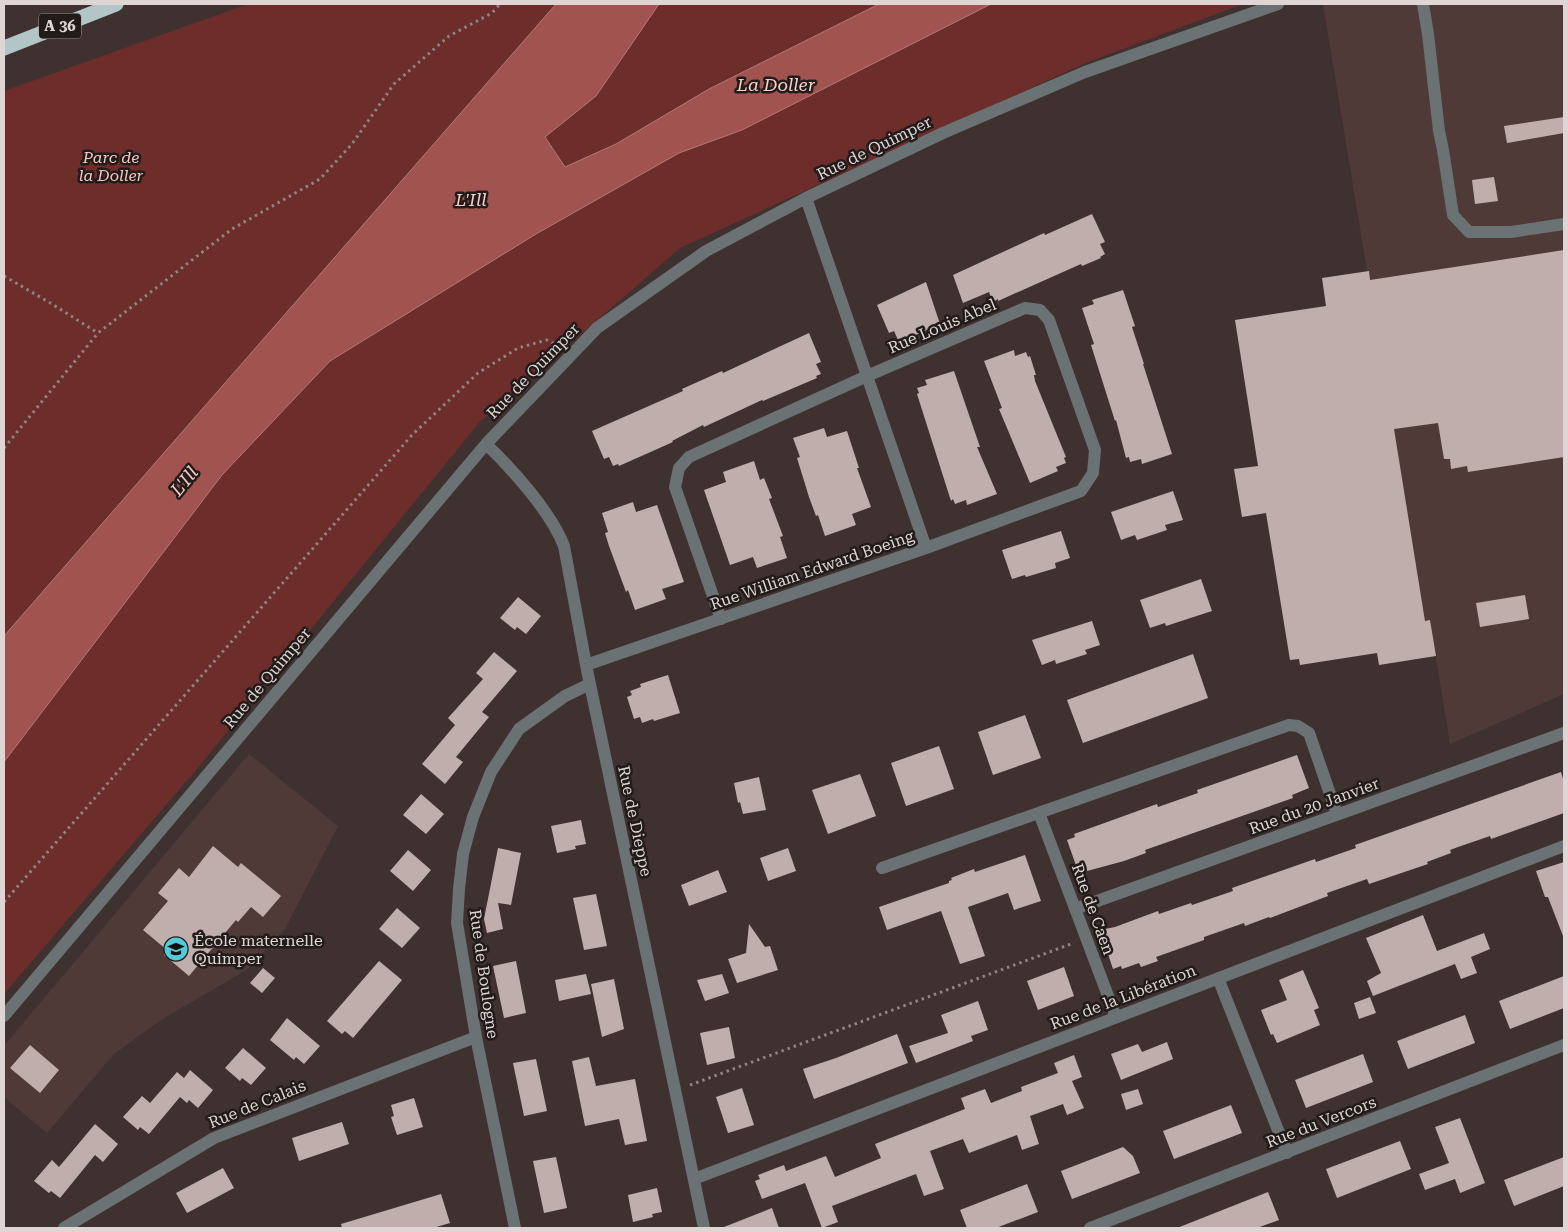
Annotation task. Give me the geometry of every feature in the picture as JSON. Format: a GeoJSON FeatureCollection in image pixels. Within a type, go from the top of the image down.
{"type":"FeatureCollection","features":[{"type":"Feature","properties":{"kind":"highway","name":"A 36"},"geometry":{"type":"LineString","coordinates":[[4,48],[116,4]]}},
{"type":"Feature","properties":{"kind":"street","name":"Rue de Quimper"},"geometry":{"type":"LineString","coordinates":[[4,1016],[486,444],[597,328],[706,251],[806,198],[943,133],[1084,72],[1278,4]]}},
{"type":"Feature","properties":{"kind":"street"},"geometry":{"type":"LineString","coordinates":[[1423,4],[1439,131],[1444,150],[1453,215],[1469,232],[1511,232],[1564,224]]}},
{"type":"Feature","properties":{"kind":"street","name":"Rue William Edward Boeing"},"geometry":{"type":"LineString","coordinates":[[586,665],[926,548],[806,198]]}},
{"type":"Feature","properties":{"kind":"street","name":"Rue Louis Abel"},"geometry":{"type":"LineString","coordinates":[[721,619],[675,487],[679,468],[689,457],[867,376],[1024,308],[1040,310],[1049,320],[1095,450],[1093,473],[1081,491],[926,548]]}},
{"type":"Feature","properties":{"kind":"street","name":"Rue de Dieppe"},"geometry":{"type":"LineString","coordinates":[[486,444],[545,511],[559,532],[564,546],[586,665],[704,1228]]}},
{"type":"Feature","properties":{"kind":"street","name":"Rue de Boulogne"},"geometry":{"type":"LineString","coordinates":[[515,1228],[476,1037],[457,923],[458,889],[463,854],[473,817],[491,772],[519,729],[565,696],[590,684]]}},
{"type":"Feature","properties":{"kind":"street"},"geometry":{"type":"LineString","coordinates":[[882,868],[1289,725],[1298,726],[1309,733],[1337,814]]}},
{"type":"Feature","properties":{"kind":"street","name":"Rue du 20 Janvier"},"geometry":{"type":"LineString","coordinates":[[1076,909],[1564,733]]}},
{"type":"Feature","properties":{"kind":"street","name":"Rue de Caen"},"geometry":{"type":"LineString","coordinates":[[1039,813],[1116,1017]]}},
{"type":"Feature","properties":{"kind":"street","name":"Rue de la Libération"},"geometry":{"type":"LineString","coordinates":[[694,1179],[1564,846]]}},
{"type":"Feature","properties":{"kind":"street"},"geometry":{"type":"LineString","coordinates":[[1218,978],[1287,1153]]}},
{"type":"Feature","properties":{"kind":"street","name":"Rue de Calais"},"geometry":{"type":"LineString","coordinates":[[64,1228],[214,1138],[476,1037]]}},
{"type":"Feature","properties":{"kind":"street","name":"Rue du Vercors"},"geometry":{"type":"LineString","coordinates":[[1090,1228],[1120,1223],[1287,1153],[1564,1045]]}},
{"type":"Feature","properties":{"kind":"path"},"geometry":{"type":"LineString","coordinates":[[4,448],[98,333],[232,229],[320,179],[352,144],[394,84],[449,36],[492,13],[500,4]]}},
{"type":"Feature","properties":{"kind":"path"},"geometry":{"type":"LineString","coordinates":[[4,276],[98,333]]}},
{"type":"Feature","properties":{"kind":"path"},"geometry":{"type":"LineString","coordinates":[[4,902],[412,435],[478,373],[518,348],[546,340],[573,352]]}},
{"type":"Feature","properties":{"kind":"path"},"geometry":{"type":"LineString","coordinates":[[675,1090],[1086,940]]}},
{"type":"Feature","properties":{"kind":"shaded area"},"geometry":{"type":"Polygon","coordinates":[[[1323,4],[1564,4],[1564,694],[1450,744],[1430,621],[1425,621],[1323,4]]]}},
{"type":"Feature","properties":{"kind":"shaded area","name":"École maternelle Quimper"},"geometry":{"type":"Polygon","coordinates":[[[249,754],[338,826],[285,929],[248,969],[161,1020],[114,1054],[47,1133],[4,1097],[4,1046],[249,754]]]}},
{"type":"Feature","properties":{"kind":"green space","name":"Parc de la Doller"},"geometry":{"type":"Polygon","coordinates":[[[248,4],[556,4],[4,636],[4,91],[248,4]]]}},
{"type":"Feature","properties":{"kind":"green space"},"geometry":{"type":"Polygon","coordinates":[[[659,4],[879,4],[709,89],[616,144],[565,167],[544,137],[596,96],[659,4]]]}},
{"type":"Feature","properties":{"kind":"green space"},"geometry":{"type":"Polygon","coordinates":[[[991,4],[1243,4],[1088,62],[680,248],[479,423],[196,770],[4,994],[4,762],[222,475],[330,361],[536,234],[679,153],[742,130],[991,4]]]}},
{"type":"Feature","properties":{"kind":"water","name":"L'Ill"},"geometry":{"type":"Polygon","coordinates":[[[556,4],[659,4],[596,96],[545,137],[565,167],[616,144],[709,89],[879,4],[991,4],[742,130],[679,153],[536,234],[330,361],[222,475],[4,762],[4,636],[556,4]]]}},
{"type":"Feature","properties":{"kind":"building"},"geometry":{"type":"Polygon","coordinates":[[[1564,117],[1564,133],[1507,143],[1504,126],[1564,117]]]}},
{"type":"Feature","properties":{"kind":"building"},"geometry":{"type":"Polygon","coordinates":[[[1494,177],[1498,201],[1475,204],[1472,180],[1494,177]]]}},
{"type":"Feature","properties":{"kind":"building"},"geometry":{"type":"Polygon","coordinates":[[[1092,214],[1105,242],[1100,244],[1105,254],[1101,258],[1082,266],[1081,264],[998,301],[998,299],[993,302],[989,292],[963,303],[953,275],[1044,233],[1045,235],[1092,214]]]}},
{"type":"Feature","properties":{"kind":"building"},"geometry":{"type":"Polygon","coordinates":[[[1564,250],[1564,457],[1468,472],[1467,466],[1451,469],[1450,459],[1444,459],[1438,423],[1394,429],[1425,621],[1430,620],[1436,656],[1379,665],[1377,653],[1300,665],[1299,659],[1290,660],[1266,513],[1242,517],[1234,469],[1258,466],[1235,320],[1326,306],[1322,278],[1369,271],[1370,280],[1564,250]]]}},
{"type":"Feature","properties":{"kind":"building"},"geometry":{"type":"Polygon","coordinates":[[[926,282],[940,324],[904,340],[903,338],[898,340],[894,331],[889,333],[877,305],[926,282]]]}},
{"type":"Feature","properties":{"kind":"building"},"geometry":{"type":"Polygon","coordinates":[[[1123,290],[1135,326],[1132,327],[1143,364],[1172,454],[1142,464],[1141,459],[1130,462],[1129,457],[1126,458],[1116,420],[1091,345],[1094,344],[1082,308],[1094,304],[1092,300],[1123,290]]]}},
{"type":"Feature","properties":{"kind":"building"},"geometry":{"type":"Polygon","coordinates":[[[809,333],[821,362],[816,364],[821,374],[816,376],[817,378],[762,400],[704,427],[703,425],[673,442],[619,466],[618,464],[613,466],[609,457],[604,459],[592,431],[809,333]]]}},
{"type":"Feature","properties":{"kind":"building"},"geometry":{"type":"Polygon","coordinates":[[[1014,350],[1015,356],[1026,352],[1028,357],[1030,356],[1036,375],[1034,375],[1035,381],[1066,457],[1064,458],[1066,463],[1056,467],[1058,471],[1030,483],[999,409],[1002,408],[984,361],[1014,350]]]}},
{"type":"Feature","properties":{"kind":"building"},"geometry":{"type":"Polygon","coordinates":[[[954,371],[980,447],[977,447],[997,494],[967,505],[966,500],[955,504],[953,499],[951,501],[917,394],[919,393],[917,388],[927,385],[925,380],[954,371]]]}},
{"type":"Feature","properties":{"kind":"building"},"geometry":{"type":"Polygon","coordinates":[[[824,428],[827,437],[847,431],[859,468],[857,468],[871,507],[852,514],[856,525],[825,536],[809,497],[797,458],[800,457],[793,438],[824,428]]]}},
{"type":"Feature","properties":{"kind":"building"},"geometry":{"type":"Polygon","coordinates":[[[754,461],[760,480],[764,478],[772,498],[769,499],[783,536],[780,537],[787,558],[757,568],[753,557],[730,565],[704,490],[726,482],[723,472],[754,461]]]}},
{"type":"Feature","properties":{"kind":"building"},"geometry":{"type":"Polygon","coordinates":[[[1173,491],[1183,520],[1165,525],[1167,530],[1137,540],[1135,535],[1121,540],[1111,512],[1173,491]]]}},
{"type":"Feature","properties":{"kind":"building"},"geometry":{"type":"Polygon","coordinates":[[[633,502],[636,512],[657,505],[684,582],[662,589],[666,599],[635,610],[628,590],[626,592],[609,546],[605,533],[608,532],[602,513],[633,502]]]}},
{"type":"Feature","properties":{"kind":"building"},"geometry":{"type":"Polygon","coordinates":[[[1061,531],[1070,558],[1055,563],[1056,568],[1012,579],[1002,550],[1061,531]]]}},
{"type":"Feature","properties":{"kind":"building"},"geometry":{"type":"Polygon","coordinates":[[[1201,579],[1212,611],[1166,626],[1165,623],[1150,628],[1140,600],[1201,579]]]}},
{"type":"Feature","properties":{"kind":"building"},"geometry":{"type":"Polygon","coordinates":[[[1525,595],[1529,619],[1480,627],[1476,603],[1525,595]]]}},
{"type":"Feature","properties":{"kind":"building"},"geometry":{"type":"Polygon","coordinates":[[[518,597],[541,616],[526,634],[517,627],[515,630],[500,618],[518,597]]]}},
{"type":"Feature","properties":{"kind":"building"},"geometry":{"type":"Polygon","coordinates":[[[1092,621],[1100,645],[1085,650],[1087,654],[1056,664],[1055,660],[1042,665],[1032,640],[1092,621]]]}},
{"type":"Feature","properties":{"kind":"building"},"geometry":{"type":"Polygon","coordinates":[[[494,652],[517,671],[482,712],[489,717],[456,757],[463,762],[445,784],[422,764],[455,725],[448,718],[483,679],[476,673],[494,652]]]}},
{"type":"Feature","properties":{"kind":"building"},"geometry":{"type":"Polygon","coordinates":[[[1193,654],[1208,698],[1083,743],[1067,700],[1193,654]]]}},
{"type":"Feature","properties":{"kind":"building"},"geometry":{"type":"Polygon","coordinates":[[[668,675],[680,713],[642,723],[640,717],[634,719],[627,697],[632,695],[630,691],[641,687],[640,684],[668,675]]]}},
{"type":"Feature","properties":{"kind":"building"},"geometry":{"type":"Polygon","coordinates":[[[1025,715],[1041,758],[993,775],[978,732],[1025,715]]]}},
{"type":"Feature","properties":{"kind":"building"},"geometry":{"type":"Polygon","coordinates":[[[939,746],[954,789],[906,806],[891,763],[939,746]]]}},
{"type":"Feature","properties":{"kind":"building"},"geometry":{"type":"Polygon","coordinates":[[[1297,755],[1309,788],[1292,795],[1293,798],[1145,850],[1146,853],[1124,861],[1087,871],[1086,868],[1078,871],[1067,840],[1075,837],[1074,834],[1157,804],[1158,807],[1198,793],[1197,790],[1297,755]]]}},
{"type":"Feature","properties":{"kind":"building"},"geometry":{"type":"Polygon","coordinates":[[[1561,772],[1564,782],[1564,813],[1491,839],[1490,836],[1450,850],[1451,853],[1427,862],[1428,864],[1369,884],[1367,879],[1327,893],[1328,896],[1270,918],[1245,926],[1244,923],[1204,937],[1204,940],[1156,957],[1158,961],[1141,967],[1139,963],[1122,969],[1121,966],[1113,969],[1100,930],[1115,927],[1158,911],[1159,914],[1233,891],[1232,888],[1315,859],[1316,862],[1356,848],[1355,845],[1561,772]]]}},
{"type":"Feature","properties":{"kind":"building"},"geometry":{"type":"Polygon","coordinates":[[[860,774],[876,816],[828,834],[812,790],[860,774]]]}},
{"type":"Feature","properties":{"kind":"building"},"geometry":{"type":"Polygon","coordinates":[[[759,777],[766,810],[743,814],[740,802],[738,803],[734,783],[759,777]]]}},
{"type":"Feature","properties":{"kind":"building"},"geometry":{"type":"Polygon","coordinates":[[[421,794],[444,814],[426,834],[403,815],[421,794]]]}},
{"type":"Feature","properties":{"kind":"building"},"geometry":{"type":"Polygon","coordinates":[[[581,820],[586,844],[575,846],[576,849],[557,853],[551,826],[581,820]]]}},
{"type":"Feature","properties":{"kind":"building"},"geometry":{"type":"Polygon","coordinates":[[[213,846],[238,867],[241,863],[281,896],[263,917],[251,907],[238,922],[236,920],[189,976],[164,955],[167,950],[143,930],[168,901],[158,893],[179,868],[189,877],[213,846]]]}},
{"type":"Feature","properties":{"kind":"building"},"geometry":{"type":"Polygon","coordinates":[[[498,848],[521,853],[511,905],[498,903],[503,929],[487,933],[484,919],[498,848]]]}},
{"type":"Feature","properties":{"kind":"building"},"geometry":{"type":"Polygon","coordinates":[[[788,848],[796,871],[768,881],[760,858],[788,848]]]}},
{"type":"Feature","properties":{"kind":"building"},"geometry":{"type":"Polygon","coordinates":[[[408,850],[431,870],[413,891],[390,871],[408,850]]]}},
{"type":"Feature","properties":{"kind":"building"},"geometry":{"type":"Polygon","coordinates":[[[1025,855],[1041,901],[1014,910],[1008,893],[968,907],[985,956],[960,964],[941,911],[887,930],[879,907],[949,883],[952,880],[951,878],[974,869],[975,872],[1025,855]]]}},
{"type":"Feature","properties":{"kind":"building"},"geometry":{"type":"Polygon","coordinates":[[[1564,862],[1563,936],[1548,897],[1545,897],[1536,871],[1564,862]]]}},
{"type":"Feature","properties":{"kind":"building"},"geometry":{"type":"Polygon","coordinates":[[[718,870],[727,892],[689,906],[681,885],[718,870]]]}},
{"type":"Feature","properties":{"kind":"building"},"geometry":{"type":"Polygon","coordinates":[[[596,894],[607,946],[584,950],[573,898],[596,894]]]}},
{"type":"Feature","properties":{"kind":"building"},"geometry":{"type":"Polygon","coordinates":[[[397,908],[420,928],[402,948],[379,929],[397,908]]]}},
{"type":"Feature","properties":{"kind":"building"},"geometry":{"type":"Polygon","coordinates":[[[1423,915],[1437,951],[1484,933],[1490,949],[1471,957],[1477,973],[1461,979],[1455,964],[1373,996],[1367,981],[1381,973],[1366,938],[1423,915]]]}},
{"type":"Feature","properties":{"kind":"building"},"geometry":{"type":"Polygon","coordinates":[[[749,924],[765,947],[770,946],[778,970],[737,983],[728,959],[746,953],[749,924]]]}},
{"type":"Feature","properties":{"kind":"building"},"geometry":{"type":"Polygon","coordinates":[[[379,961],[402,980],[353,1038],[345,1031],[342,1034],[327,1021],[379,961]]]}},
{"type":"Feature","properties":{"kind":"building"},"geometry":{"type":"Polygon","coordinates":[[[516,961],[526,1013],[504,1018],[493,966],[516,961]]]}},
{"type":"Feature","properties":{"kind":"building"},"geometry":{"type":"Polygon","coordinates":[[[1064,967],[1074,996],[1038,1010],[1027,981],[1064,967]]]}},
{"type":"Feature","properties":{"kind":"building"},"geometry":{"type":"Polygon","coordinates":[[[263,968],[275,978],[262,993],[250,983],[263,968]]]}},
{"type":"Feature","properties":{"kind":"building"},"geometry":{"type":"Polygon","coordinates":[[[1303,970],[1319,1008],[1314,1010],[1320,1025],[1277,1043],[1273,1034],[1271,1035],[1261,1010],[1287,1000],[1279,980],[1303,970]]]}},
{"type":"Feature","properties":{"kind":"building"},"geometry":{"type":"Polygon","coordinates":[[[586,974],[591,994],[559,1001],[555,980],[586,974]]]}},
{"type":"Feature","properties":{"kind":"building"},"geometry":{"type":"Polygon","coordinates":[[[722,974],[729,993],[705,1001],[697,980],[722,974]]]}},
{"type":"Feature","properties":{"kind":"building"},"geometry":{"type":"Polygon","coordinates":[[[1564,976],[1564,1008],[1510,1029],[1499,1001],[1564,976]]]}},
{"type":"Feature","properties":{"kind":"building"},"geometry":{"type":"Polygon","coordinates":[[[614,979],[624,1029],[602,1037],[591,984],[614,979]]]}},
{"type":"Feature","properties":{"kind":"building"},"geometry":{"type":"Polygon","coordinates":[[[1370,997],[1376,1013],[1359,1019],[1354,1003],[1370,997]]]}},
{"type":"Feature","properties":{"kind":"building"},"geometry":{"type":"Polygon","coordinates":[[[978,1001],[988,1030],[971,1036],[973,1041],[916,1063],[909,1046],[948,1033],[941,1015],[978,1001]]]}},
{"type":"Feature","properties":{"kind":"building"},"geometry":{"type":"Polygon","coordinates":[[[1465,1015],[1475,1043],[1408,1069],[1397,1041],[1465,1015]]]}},
{"type":"Feature","properties":{"kind":"building"},"geometry":{"type":"Polygon","coordinates":[[[287,1018],[320,1046],[304,1064],[296,1057],[294,1060],[270,1040],[287,1018]]]}},
{"type":"Feature","properties":{"kind":"building"},"geometry":{"type":"Polygon","coordinates":[[[729,1027],[735,1058],[707,1065],[700,1033],[729,1027]]]}},
{"type":"Feature","properties":{"kind":"building"},"geometry":{"type":"Polygon","coordinates":[[[897,1034],[908,1063],[814,1099],[803,1069],[897,1034]]]}},
{"type":"Feature","properties":{"kind":"building"},"geometry":{"type":"Polygon","coordinates":[[[1167,1042],[1173,1059],[1121,1080],[1111,1054],[1138,1044],[1142,1052],[1167,1042]]]}},
{"type":"Feature","properties":{"kind":"building"},"geometry":{"type":"Polygon","coordinates":[[[30,1045],[59,1070],[40,1093],[10,1068],[30,1045]]]}},
{"type":"Feature","properties":{"kind":"building"},"geometry":{"type":"Polygon","coordinates":[[[243,1048],[266,1068],[251,1085],[242,1078],[240,1081],[225,1068],[243,1048]]]}},
{"type":"Feature","properties":{"kind":"building"},"geometry":{"type":"Polygon","coordinates":[[[1363,1054],[1373,1082],[1306,1108],[1295,1080],[1363,1054]]]}},
{"type":"Feature","properties":{"kind":"building"},"geometry":{"type":"Polygon","coordinates":[[[1074,1055],[1082,1077],[1072,1081],[1084,1108],[1067,1115],[1063,1104],[1030,1116],[1039,1144],[1022,1150],[1017,1135],[969,1153],[963,1139],[930,1151],[944,1189],[924,1196],[916,1174],[832,1206],[838,1222],[822,1228],[805,1183],[762,1199],[755,1181],[760,1179],[758,1175],[784,1165],[786,1171],[826,1156],[835,1177],[881,1158],[875,1144],[965,1109],[961,1098],[985,1089],[991,1103],[1022,1091],[1021,1087],[1058,1073],[1054,1063],[1074,1055]]]}},
{"type":"Feature","properties":{"kind":"building"},"geometry":{"type":"Polygon","coordinates":[[[589,1057],[596,1086],[635,1079],[647,1141],[625,1145],[619,1119],[585,1126],[572,1061],[589,1057]]]}},
{"type":"Feature","properties":{"kind":"building"},"geometry":{"type":"Polygon","coordinates":[[[536,1059],[547,1111],[524,1116],[513,1063],[536,1059]]]}},
{"type":"Feature","properties":{"kind":"building"},"geometry":{"type":"Polygon","coordinates":[[[190,1070],[213,1090],[198,1108],[189,1100],[187,1103],[180,1097],[149,1134],[140,1127],[138,1130],[123,1117],[142,1096],[150,1103],[177,1072],[184,1078],[190,1070]]]}},
{"type":"Feature","properties":{"kind":"building"},"geometry":{"type":"Polygon","coordinates":[[[742,1088],[754,1125],[728,1133],[716,1097],[742,1088]]]}},
{"type":"Feature","properties":{"kind":"building"},"geometry":{"type":"Polygon","coordinates":[[[1138,1089],[1143,1104],[1126,1110],[1121,1094],[1138,1089]]]}},
{"type":"Feature","properties":{"kind":"building"},"geometry":{"type":"Polygon","coordinates":[[[414,1098],[423,1127],[397,1135],[391,1117],[394,1116],[391,1105],[414,1098]]]}},
{"type":"Feature","properties":{"kind":"building"},"geometry":{"type":"Polygon","coordinates":[[[1231,1105],[1242,1133],[1174,1159],[1163,1131],[1231,1105]]]}},
{"type":"Feature","properties":{"kind":"building"},"geometry":{"type":"Polygon","coordinates":[[[1460,1118],[1485,1183],[1460,1193],[1455,1179],[1425,1190],[1419,1174],[1449,1163],[1435,1127],[1460,1118]]]}},
{"type":"Feature","properties":{"kind":"building"},"geometry":{"type":"Polygon","coordinates":[[[342,1122],[349,1144],[299,1161],[292,1138],[342,1122]]]}},
{"type":"Feature","properties":{"kind":"building"},"geometry":{"type":"Polygon","coordinates":[[[95,1124],[118,1144],[103,1162],[95,1155],[60,1198],[51,1191],[49,1193],[34,1181],[52,1160],[59,1167],[95,1124]]]}},
{"type":"Feature","properties":{"kind":"building"},"geometry":{"type":"Polygon","coordinates":[[[1400,1141],[1411,1169],[1337,1198],[1326,1169],[1400,1141]]]}},
{"type":"Feature","properties":{"kind":"building"},"geometry":{"type":"Polygon","coordinates":[[[1123,1147],[1133,1156],[1140,1173],[1072,1199],[1061,1171],[1123,1147]]]}},
{"type":"Feature","properties":{"kind":"building"},"geometry":{"type":"Polygon","coordinates":[[[556,1157],[567,1208],[544,1213],[533,1161],[556,1157]]]}},
{"type":"Feature","properties":{"kind":"building"},"geometry":{"type":"Polygon","coordinates":[[[1564,1157],[1564,1186],[1514,1206],[1504,1180],[1564,1157]]]}},
{"type":"Feature","properties":{"kind":"building"},"geometry":{"type":"Polygon","coordinates":[[[223,1168],[234,1188],[187,1213],[176,1193],[223,1168]]]}},
{"type":"Feature","properties":{"kind":"building"},"geometry":{"type":"Polygon","coordinates":[[[1027,1184],[1038,1212],[996,1228],[967,1228],[960,1210],[1027,1184]]]}},
{"type":"Feature","properties":{"kind":"building"},"geometry":{"type":"Polygon","coordinates":[[[657,1188],[662,1212],[652,1214],[653,1217],[633,1222],[628,1195],[657,1188]]]}},
{"type":"Feature","properties":{"kind":"building"},"geometry":{"type":"Polygon","coordinates":[[[1268,1192],[1279,1220],[1257,1228],[1177,1228],[1268,1192]]]}},
{"type":"Feature","properties":{"kind":"building"},"geometry":{"type":"Polygon","coordinates":[[[441,1194],[450,1223],[433,1228],[342,1228],[341,1224],[441,1194]]]}},
{"type":"Feature","properties":{"kind":"building"},"geometry":{"type":"Polygon","coordinates":[[[772,1208],[779,1228],[724,1227],[772,1208]]]}},
{"type":"Feature","properties":{"kind":"place","name":"École maternelle Quimper"},"geometry":{"type":"Point","coordinates":[176,949]}},
{"type":"Feature","properties":{"kind":"water label","name":"La Doller"},"geometry":{"type":"Point","coordinates":[776,84]}}]}
